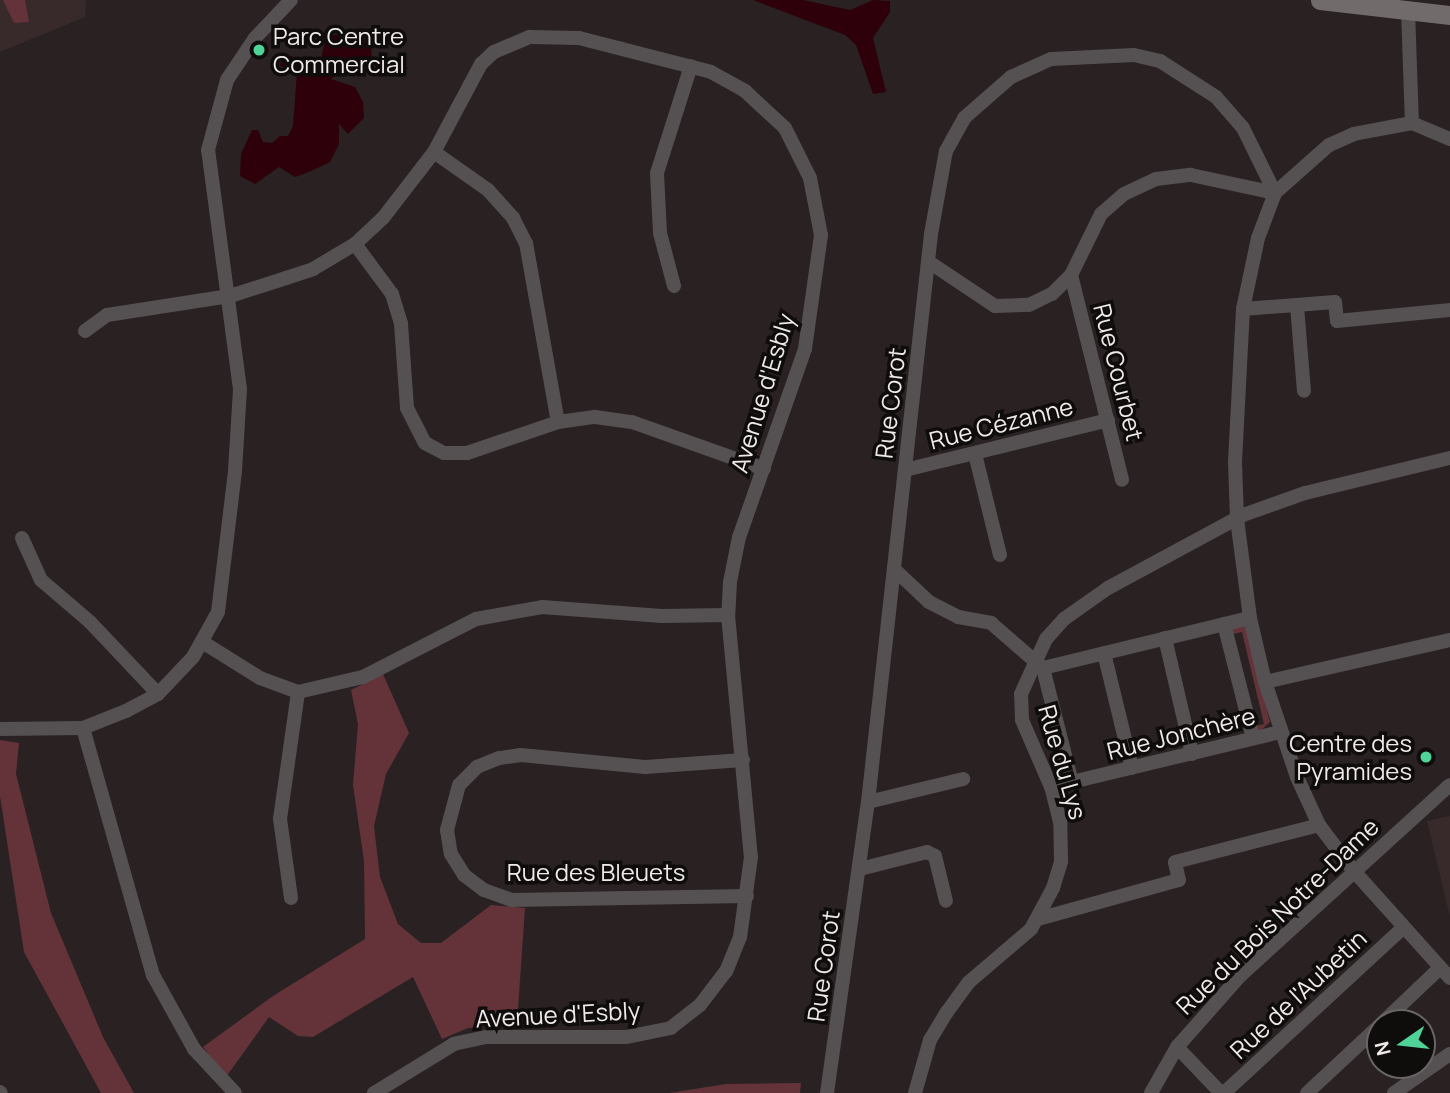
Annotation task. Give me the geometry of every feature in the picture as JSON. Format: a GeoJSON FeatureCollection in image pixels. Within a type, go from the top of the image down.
{"type":"FeatureCollection","features":[{"type":"Feature","properties":{"kind":"street"},"geometry":{"type":"LineString","coordinates":[[0,729],[83,728],[158,694],[204,643],[223,589],[240,389],[230,296],[210,179],[212,123],[238,61],[291,0]]}},
{"type":"Feature","properties":{"kind":"street"},"geometry":{"type":"LineString","coordinates":[[1320,0],[1450,15]]}},
{"type":"Feature","properties":{"kind":"street"},"geometry":{"type":"LineString","coordinates":[[1408,10],[1412,123]]}},
{"type":"Feature","properties":{"kind":"street","name":"Avenue d'Esbly"},"geometry":{"type":"LineString","coordinates":[[85,331],[107,315],[230,296],[313,269],[355,244],[399,200],[434,152],[481,64],[514,41],[553,35],[579,38],[691,66],[745,91],[785,128],[810,178],[821,235],[805,349],[739,537],[728,615],[750,811],[747,896],[740,937],[726,971],[700,1005],[671,1028],[626,1037],[486,1037],[443,1050],[374,1093]]}},
{"type":"Feature","properties":{"kind":"street","name":"Rue Corot"},"geometry":{"type":"LineString","coordinates":[[827,1093],[860,869],[929,262],[946,151],[964,118],[1011,77],[1051,60],[1125,53],[1160,61],[1191,77],[1243,128],[1275,193]]}},
{"type":"Feature","properties":{"kind":"street"},"geometry":{"type":"LineString","coordinates":[[674,286],[660,233],[657,173],[691,66]]}},
{"type":"Feature","properties":{"kind":"street"},"geometry":{"type":"LineString","coordinates":[[1400,1009],[1445,973],[1402,929],[1319,825],[1280,732],[1250,618],[1237,519],[1236,397],[1243,309],[1258,238],[1275,193],[1329,145],[1388,124],[1412,123],[1450,139]]}},
{"type":"Feature","properties":{"kind":"street"},"geometry":{"type":"LineString","coordinates":[[434,152],[488,190],[513,218],[526,243],[558,422]]}},
{"type":"Feature","properties":{"kind":"street"},"geometry":{"type":"LineString","coordinates":[[929,262],[966,290],[995,306],[1029,305],[1052,294],[1071,275],[1101,214],[1125,194],[1156,179],[1191,174],[1275,193]]}},
{"type":"Feature","properties":{"kind":"street"},"geometry":{"type":"LineString","coordinates":[[355,244],[392,294],[401,324],[407,408],[425,443],[444,453],[467,453],[558,422],[595,416],[632,422],[764,469]]}},
{"type":"Feature","properties":{"kind":"street","name":"Rue Courbet"},"geometry":{"type":"LineString","coordinates":[[1071,275],[1122,480]]}},
{"type":"Feature","properties":{"kind":"street"},"geometry":{"type":"LineString","coordinates":[[1243,309],[1335,302],[1337,321],[1450,310]]}},
{"type":"Feature","properties":{"kind":"street"},"geometry":{"type":"LineString","coordinates":[[1297,306],[1304,391]]}},
{"type":"Feature","properties":{"kind":"street","name":"Rue Cézanne"},"geometry":{"type":"LineString","coordinates":[[905,470],[1108,420]]}},
{"type":"Feature","properties":{"kind":"street"},"geometry":{"type":"LineString","coordinates":[[975,454],[1000,555]]}},
{"type":"Feature","properties":{"kind":"street","name":"Rue du Lys"},"geometry":{"type":"LineString","coordinates":[[915,1093],[930,1040],[947,1012],[969,982],[1038,919],[1061,861],[1060,822],[1051,787],[1021,720],[1021,694],[1064,619],[1108,588],[1237,519],[1305,493],[1450,458]]}},
{"type":"Feature","properties":{"kind":"street"},"geometry":{"type":"LineString","coordinates":[[22,538],[41,580],[90,622],[158,694]]}},
{"type":"Feature","properties":{"kind":"street"},"geometry":{"type":"LineString","coordinates":[[894,569],[929,602],[958,617],[991,623],[1039,664],[1072,783]]}},
{"type":"Feature","properties":{"kind":"street"},"geometry":{"type":"LineString","coordinates":[[204,643],[260,678],[298,692],[363,677],[476,619],[542,607],[662,616],[728,615]]}},
{"type":"Feature","properties":{"kind":"street"},"geometry":{"type":"LineString","coordinates":[[1039,664],[1104,653],[1250,618]]}},
{"type":"Feature","properties":{"kind":"street"},"geometry":{"type":"LineString","coordinates":[[1224,624],[1253,738]]}},
{"type":"Feature","properties":{"kind":"street"},"geometry":{"type":"LineString","coordinates":[[1165,638],[1192,754]]}},
{"type":"Feature","properties":{"kind":"street"},"geometry":{"type":"LineString","coordinates":[[1265,682],[1450,640]]}},
{"type":"Feature","properties":{"kind":"street"},"geometry":{"type":"LineString","coordinates":[[1104,653],[1132,768]]}},
{"type":"Feature","properties":{"kind":"street"},"geometry":{"type":"LineString","coordinates":[[291,898],[280,819],[298,692]]}},
{"type":"Feature","properties":{"kind":"street"},"geometry":{"type":"LineString","coordinates":[[83,728],[153,975],[194,1049],[235,1093]]}},
{"type":"Feature","properties":{"kind":"street","name":"Rue Jonchère"},"geometry":{"type":"LineString","coordinates":[[1051,787],[1280,732]]}},
{"type":"Feature","properties":{"kind":"street","name":"Rue des Bleuets"},"geometry":{"type":"LineString","coordinates":[[743,760],[645,767],[521,755],[499,758],[477,767],[459,785],[447,830],[451,854],[464,875],[484,890],[511,900],[747,896]]}},
{"type":"Feature","properties":{"kind":"street"},"geometry":{"type":"LineString","coordinates":[[868,802],[963,779]]}},
{"type":"Feature","properties":{"kind":"street","name":"Rue du Bois Notre-Dame"},"geometry":{"type":"LineString","coordinates":[[1151,1093],[1177,1047],[1241,975],[1353,870],[1450,785]]}},
{"type":"Feature","properties":{"kind":"street"},"geometry":{"type":"LineString","coordinates":[[1038,919],[1179,880],[1175,862],[1319,825]]}},
{"type":"Feature","properties":{"kind":"street"},"geometry":{"type":"LineString","coordinates":[[860,869],[927,852],[935,856],[946,901]]}},
{"type":"Feature","properties":{"kind":"street","name":"Rue de l'Aubetin"},"geometry":{"type":"LineString","coordinates":[[1223,1093],[1402,929]]}},
{"type":"Feature","properties":{"kind":"street"},"geometry":{"type":"LineString","coordinates":[[1307,1093],[1366,1038]]}},
{"type":"Feature","properties":{"kind":"street"},"geometry":{"type":"LineString","coordinates":[[1177,1047],[1223,1093]]}},
{"type":"Feature","properties":{"kind":"street"},"geometry":{"type":"LineString","coordinates":[[1394,1093],[1450,1054]]}},
{"type":"Feature","properties":{"kind":"shaded area"},"geometry":{"type":"Polygon","coordinates":[[[0,0],[86,0],[85,17],[0,52],[0,0]]]}},
{"type":"Feature","properties":{"kind":"shaded area"},"geometry":{"type":"Polygon","coordinates":[[[3,0],[25,0],[29,22],[14,23],[3,0]]]}},
{"type":"Feature","properties":{"kind":"shaded area"},"geometry":{"type":"Polygon","coordinates":[[[753,0],[803,0],[850,10],[873,0],[890,1],[890,12],[873,38],[886,92],[873,94],[856,45],[845,35],[753,0]]]}},
{"type":"Feature","properties":{"kind":"shaded area"},"geometry":{"type":"Polygon","coordinates":[[[340,34],[340,43],[363,40],[371,47],[372,59],[361,66],[349,66],[331,79],[355,87],[363,102],[364,118],[348,134],[339,124],[339,144],[330,162],[309,172],[295,177],[279,167],[255,184],[240,176],[241,154],[252,130],[258,130],[263,142],[272,143],[280,136],[288,136],[293,126],[297,72],[280,66],[282,56],[292,56],[303,69],[318,73],[326,36],[340,34]]]}},
{"type":"Feature","properties":{"kind":"shaded area"},"geometry":{"type":"Polygon","coordinates":[[[1245,626],[1270,722],[1260,731],[1255,726],[1264,724],[1242,632],[1233,634],[1229,629],[1245,626]]]}},
{"type":"Feature","properties":{"kind":"shaded area"},"geometry":{"type":"Polygon","coordinates":[[[383,674],[409,733],[386,774],[374,826],[380,877],[398,924],[421,943],[441,943],[491,905],[525,908],[517,1024],[468,1028],[442,1039],[413,977],[313,1037],[298,1036],[269,1017],[226,1077],[203,1047],[273,996],[365,939],[364,861],[353,785],[358,724],[351,690],[383,674]]]}},
{"type":"Feature","properties":{"kind":"shaded area"},"geometry":{"type":"Polygon","coordinates":[[[0,740],[19,743],[16,774],[51,913],[103,1037],[134,1093],[101,1093],[24,952],[0,796],[0,740]]]}},
{"type":"Feature","properties":{"kind":"shaded area"},"geometry":{"type":"Polygon","coordinates":[[[1450,816],[1450,917],[1427,821],[1450,816]]]}},
{"type":"Feature","properties":{"kind":"shaded area"},"geometry":{"type":"Polygon","coordinates":[[[801,1083],[800,1093],[669,1093],[726,1084],[801,1083]]]}},
{"type":"Feature","properties":{"kind":"place","name":"Parc Centre Commercial"},"geometry":{"type":"Point","coordinates":[259,50]}},
{"type":"Feature","properties":{"kind":"place","name":"Centre des Pyramides"},"geometry":{"type":"Point","coordinates":[1426,757]}}]}
